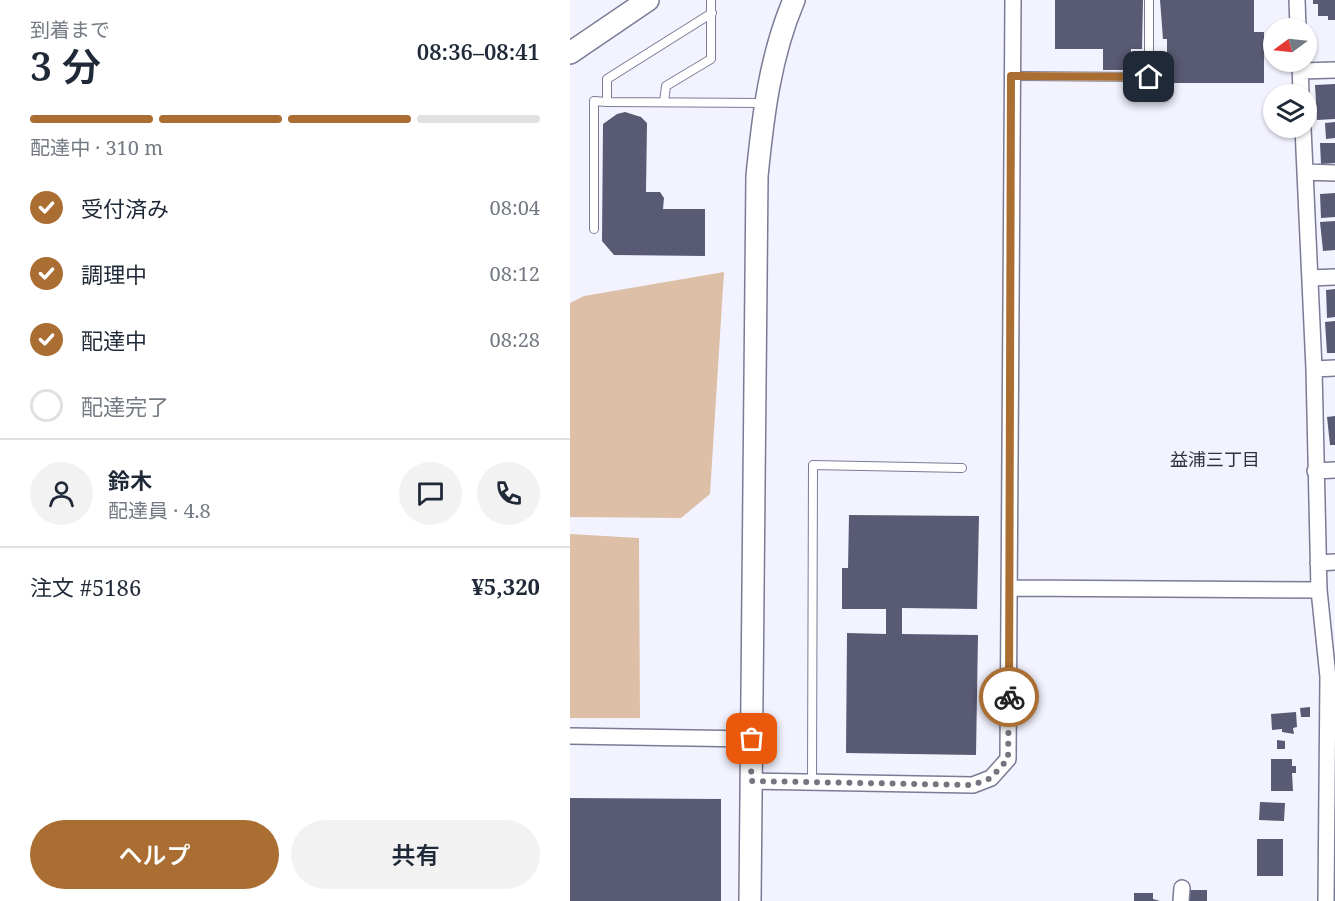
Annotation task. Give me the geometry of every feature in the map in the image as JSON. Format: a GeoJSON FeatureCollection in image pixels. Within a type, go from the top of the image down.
{"type":"FeatureCollection","features":[{"type":"Feature","properties":{"kind":"street"},"geometry":{"type":"LineString","coordinates":[[570,53],[648,0]]}},
{"type":"Feature","properties":{"kind":"street"},"geometry":{"type":"LineString","coordinates":[[750,901],[757,176],[764,103],[786,17],[794,0]]}},
{"type":"Feature","properties":{"kind":"street"},"geometry":{"type":"LineString","coordinates":[[751,781],[973,785],[991,778],[1008,759],[1013,0]]}},
{"type":"Feature","properties":{"kind":"street"},"geometry":{"type":"LineString","coordinates":[[1297,0],[1298,18]]}},
{"type":"Feature","properties":{"kind":"street"},"geometry":{"type":"LineString","coordinates":[[1317,68],[1335,70]]}},
{"type":"Feature","properties":{"kind":"street"},"geometry":{"type":"LineString","coordinates":[[1303,138],[1314,369],[1319,590],[1332,676],[1331,802],[1326,901]]}},
{"type":"Feature","properties":{"kind":"street"},"geometry":{"type":"LineString","coordinates":[[1305,172],[1335,173]]}},
{"type":"Feature","properties":{"kind":"street"},"geometry":{"type":"LineString","coordinates":[[1310,278],[1335,277]]}},
{"type":"Feature","properties":{"kind":"street"},"geometry":{"type":"LineString","coordinates":[[1314,369],[1335,368]]}},
{"type":"Feature","properties":{"kind":"street"},"geometry":{"type":"LineString","coordinates":[[1316,471],[1335,470]]}},
{"type":"Feature","properties":{"kind":"street"},"geometry":{"type":"LineString","coordinates":[[1318,563],[1335,562]]}},
{"type":"Feature","properties":{"kind":"street"},"geometry":{"type":"LineString","coordinates":[[1009,588],[1319,590]]}},
{"type":"Feature","properties":{"kind":"street"},"geometry":{"type":"LineString","coordinates":[[570,736],[752,739]]}},
{"type":"Feature","properties":{"kind":"lane"},"geometry":{"type":"LineString","coordinates":[[664,102],[666,86],[711,59],[711,0]]}},
{"type":"Feature","properties":{"kind":"lane"},"geometry":{"type":"LineString","coordinates":[[1011,76],[1149,77],[1149,0]]}},
{"type":"Feature","properties":{"kind":"lane"},"geometry":{"type":"LineString","coordinates":[[606,102],[607,79],[712,13]]}},
{"type":"Feature","properties":{"kind":"lane"},"geometry":{"type":"LineString","coordinates":[[594,229],[594,101],[764,103]]}},
{"type":"Feature","properties":{"kind":"lane"},"geometry":{"type":"LineString","coordinates":[[812,782],[813,465],[962,468]]}},
{"type":"Feature","properties":{"kind":"shaded area"},"geometry":{"type":"Polygon","coordinates":[[[724,272],[710,494],[681,518],[570,517],[570,303],[584,296],[724,272]]]}},
{"type":"Feature","properties":{"kind":"shaded area"},"geometry":{"type":"Polygon","coordinates":[[[570,534],[639,538],[640,718],[570,718],[570,534]]]}},
{"type":"Feature","properties":{"kind":"building"},"geometry":{"type":"Polygon","coordinates":[[[1055,0],[1143,0],[1142,49],[1131,49],[1131,70],[1103,70],[1103,49],[1055,49],[1055,0]]]}},
{"type":"Feature","properties":{"kind":"building"},"geometry":{"type":"Polygon","coordinates":[[[1160,0],[1254,0],[1254,32],[1263,32],[1264,83],[1167,83],[1167,39],[1163,39],[1160,0]]]}},
{"type":"Feature","properties":{"kind":"building"},"geometry":{"type":"Polygon","coordinates":[[[1313,0],[1335,0],[1335,20],[1328,20],[1328,16],[1318,16],[1318,4],[1313,4],[1313,0]]]}},
{"type":"Feature","properties":{"kind":"building"},"geometry":{"type":"Polygon","coordinates":[[[1335,84],[1335,119],[1317,120],[1317,85],[1335,84]]]}},
{"type":"Feature","properties":{"kind":"building"},"geometry":{"type":"Polygon","coordinates":[[[625,112],[641,117],[647,123],[646,192],[660,192],[664,198],[663,209],[705,209],[705,256],[614,255],[602,241],[603,124],[617,114],[625,112]]]}},
{"type":"Feature","properties":{"kind":"building"},"geometry":{"type":"Polygon","coordinates":[[[1335,122],[1335,138],[1326,139],[1325,123],[1335,122]]]}},
{"type":"Feature","properties":{"kind":"building"},"geometry":{"type":"Polygon","coordinates":[[[1320,143],[1335,143],[1335,163],[1321,164],[1320,143]]]}},
{"type":"Feature","properties":{"kind":"building"},"geometry":{"type":"Polygon","coordinates":[[[1335,193],[1335,217],[1321,218],[1320,194],[1335,193]]]}},
{"type":"Feature","properties":{"kind":"building"},"geometry":{"type":"Polygon","coordinates":[[[1335,221],[1335,250],[1323,251],[1320,222],[1335,221]]]}},
{"type":"Feature","properties":{"kind":"building"},"geometry":{"type":"Polygon","coordinates":[[[1335,289],[1335,317],[1327,318],[1326,290],[1335,289]]]}},
{"type":"Feature","properties":{"kind":"building"},"geometry":{"type":"Polygon","coordinates":[[[1335,321],[1335,353],[1327,353],[1325,322],[1335,321]]]}},
{"type":"Feature","properties":{"kind":"building"},"geometry":{"type":"Polygon","coordinates":[[[1335,416],[1335,445],[1330,445],[1327,417],[1335,416]]]}},
{"type":"Feature","properties":{"kind":"building"},"geometry":{"type":"Polygon","coordinates":[[[849,515],[979,516],[977,609],[902,608],[902,634],[978,635],[976,755],[846,753],[847,633],[886,634],[886,609],[842,609],[842,568],[848,568],[849,515]]]}},
{"type":"Feature","properties":{"kind":"building"},"geometry":{"type":"Polygon","coordinates":[[[1310,707],[1310,717],[1301,717],[1300,708],[1310,707]]]}},
{"type":"Feature","properties":{"kind":"building"},"geometry":{"type":"Polygon","coordinates":[[[1296,712],[1297,727],[1293,728],[1294,734],[1282,732],[1282,729],[1272,730],[1271,714],[1296,712]]]}},
{"type":"Feature","properties":{"kind":"building"},"geometry":{"type":"Polygon","coordinates":[[[1277,740],[1285,741],[1285,749],[1277,749],[1277,740]]]}},
{"type":"Feature","properties":{"kind":"building"},"geometry":{"type":"Polygon","coordinates":[[[1271,759],[1292,759],[1292,766],[1296,766],[1296,773],[1292,773],[1293,791],[1271,791],[1271,759]]]}},
{"type":"Feature","properties":{"kind":"building"},"geometry":{"type":"Polygon","coordinates":[[[570,798],[721,799],[721,901],[570,901],[570,798]]]}},
{"type":"Feature","properties":{"kind":"building"},"geometry":{"type":"Polygon","coordinates":[[[1260,802],[1285,803],[1284,821],[1259,820],[1260,802]]]}},
{"type":"Feature","properties":{"kind":"building"},"geometry":{"type":"Polygon","coordinates":[[[1257,839],[1283,839],[1283,876],[1257,876],[1257,839]]]}},
{"type":"Feature","properties":{"kind":"building"},"geometry":{"type":"Polygon","coordinates":[[[1189,890],[1207,890],[1207,901],[1189,901],[1189,890]]]}},
{"type":"Feature","properties":{"kind":"building"},"geometry":{"type":"Polygon","coordinates":[[[1134,893],[1153,893],[1153,899],[1160,901],[1134,901],[1134,893]]]}},
{"type":"Feature","properties":{"kind":"way so far"},"geometry":{"type":"LineString","coordinates":[[752,739],[751,781],[973,785],[991,778],[1008,759],[1009,697]]}},
{"type":"Feature","properties":{"kind":"district","name":"益浦三丁目"},"geometry":{"type":"Point","coordinates":[1215,459]}},
{"type":"Feature","properties":{"kind":"route"},"geometry":{"type":"LineString","coordinates":[[1009,697],[1011,76],[1149,77]]}}]}
